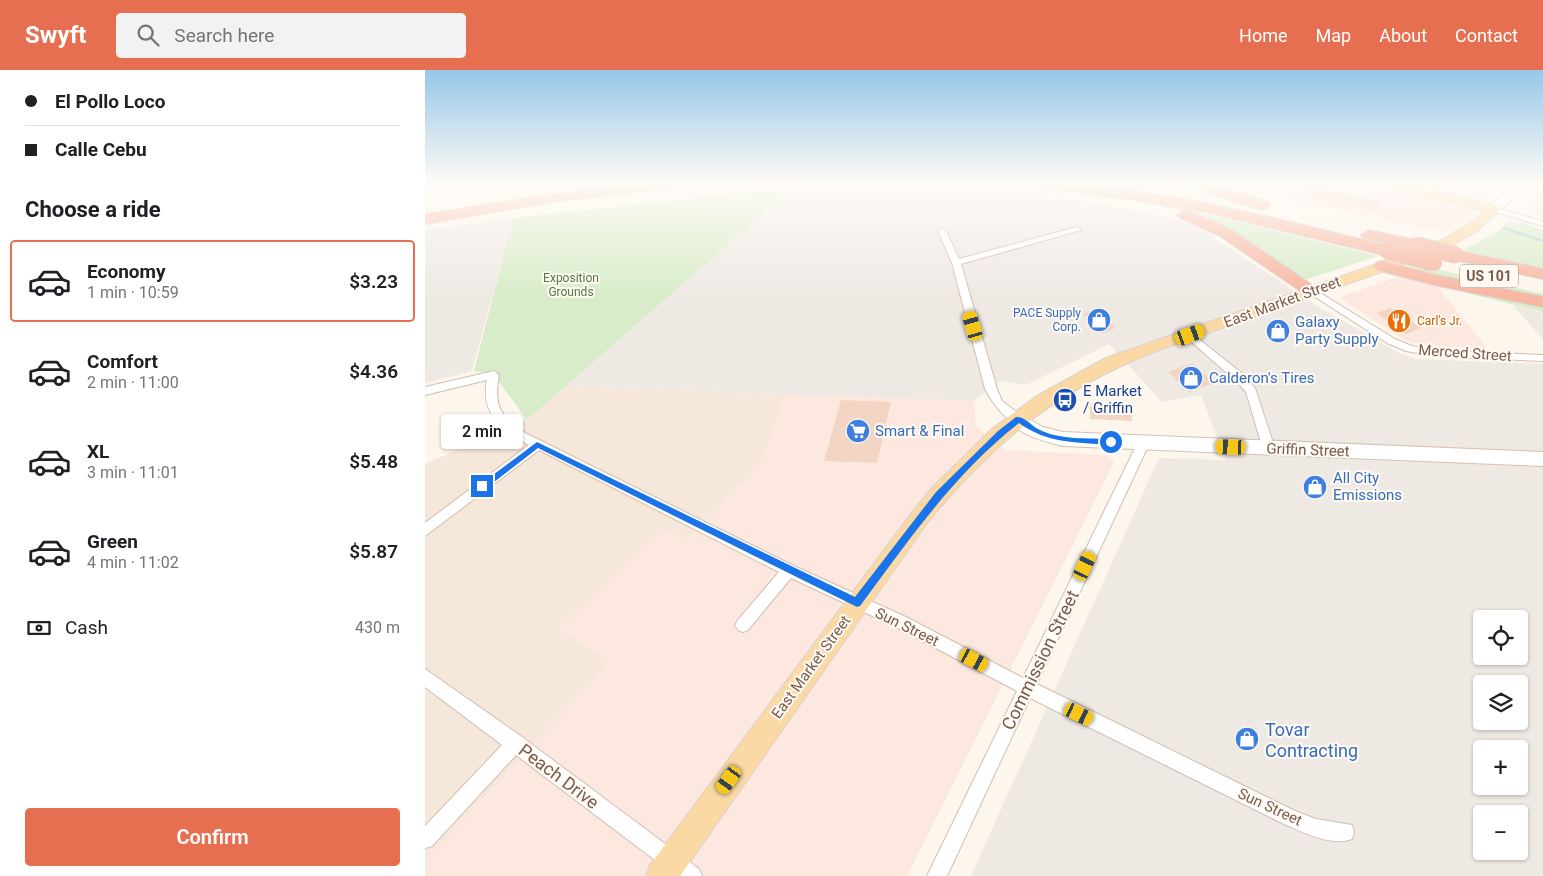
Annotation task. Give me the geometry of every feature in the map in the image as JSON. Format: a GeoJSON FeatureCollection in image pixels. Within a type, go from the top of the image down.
{"type":"FeatureCollection","features":[{"type":"Feature","properties":{"kind":"highway"},"geometry":{"type":"LineString","coordinates":[[1196,220],[1227,234],[1313,291]]}},
{"type":"Feature","properties":{"kind":"highway","name":"US 101"},"geometry":{"type":"LineString","coordinates":[[1253,220],[1385,259],[1434,263],[1543,289]]}},
{"type":"Feature","properties":{"kind":"highway","name":"US 101"},"geometry":{"type":"LineString","coordinates":[[1303,220],[1543,274]]}},
{"type":"Feature","properties":{"kind":"highway"},"geometry":{"type":"LineString","coordinates":[[1316,220],[1368,234]]}},
{"type":"Feature","properties":{"kind":"highway"},"geometry":{"type":"LineString","coordinates":[[1385,259],[1434,280],[1543,302]]}},
{"type":"Feature","properties":{"kind":"main road"},"geometry":{"type":"LineString","coordinates":[[1472,228],[1474,220]]}},
{"type":"Feature","properties":{"kind":"main road","name":"East Market Street"},"geometry":{"type":"LineString","coordinates":[[667,869],[857,603],[939,494],[1000,433],[1065,387],[1112,362],[1313,291],[1385,259],[1439,247],[1472,228],[1482,220]]}},
{"type":"Feature","properties":{"kind":"street"},"geometry":{"type":"LineString","coordinates":[[1529,220],[1543,224]]}},
{"type":"Feature","properties":{"kind":"street"},"geometry":{"type":"LineString","coordinates":[[956,263],[1077,230]]}},
{"type":"Feature","properties":{"kind":"street"},"geometry":{"type":"LineString","coordinates":[[943,231],[956,263],[991,389],[998,402],[1018,419]]}},
{"type":"Feature","properties":{"kind":"street","name":"Merced Street"},"geometry":{"type":"LineString","coordinates":[[1313,291],[1391,341],[1410,349],[1434,353],[1543,358]]}},
{"type":"Feature","properties":{"kind":"street"},"geometry":{"type":"LineString","coordinates":[[1190,335],[1241,379],[1251,392],[1269,449]]}},
{"type":"Feature","properties":{"kind":"street","name":"Sun Street"},"geometry":{"type":"LineString","coordinates":[[425,390],[494,375],[490,388],[493,410],[505,425],[537,445],[789,570],[903,623],[1027,688],[1290,818],[1316,828],[1345,832]]}},
{"type":"Feature","properties":{"kind":"street","name":"Griffin Street"},"geometry":{"type":"LineString","coordinates":[[1018,419],[1037,432],[1063,439],[1143,444],[1543,459]]}},
{"type":"Feature","properties":{"kind":"street","name":"Commission Street"},"geometry":{"type":"LineString","coordinates":[[937,876],[1143,444]]}},
{"type":"Feature","properties":{"kind":"street"},"geometry":{"type":"LineString","coordinates":[[425,530],[537,445]]}},
{"type":"Feature","properties":{"kind":"street"},"geometry":{"type":"LineString","coordinates":[[743,625],[789,570]]}},
{"type":"Feature","properties":{"kind":"street","name":"Peach Drive"},"geometry":{"type":"LineString","coordinates":[[425,677],[516,743],[667,869],[691,876]]}},
{"type":"Feature","properties":{"kind":"street"},"geometry":{"type":"LineString","coordinates":[[425,839],[516,743]]}},
{"type":"Feature","properties":{"kind":"shaded area"},"geometry":{"type":"Polygon","coordinates":[[[513,220],[472,371],[425,383],[425,230],[513,220]]]}},
{"type":"Feature","properties":{"kind":"shaded area"},"geometry":{"type":"Polygon","coordinates":[[[757,220],[1175,220],[1200,229],[1317,306],[1399,353],[1417,359],[1543,364],[1543,876],[971,876],[1159,458],[1226,460],[1201,395],[1162,402],[1109,344],[1026,385],[1001,381],[974,401],[566,386],[757,220]]]}},
{"type":"Feature","properties":{"kind":"shaded area"},"geometry":{"type":"Polygon","coordinates":[[[1385,220],[1461,220],[1444,232],[1385,220]]]}},
{"type":"Feature","properties":{"kind":"shaded area"},"geometry":{"type":"Polygon","coordinates":[[[1399,276],[1437,286],[1487,348],[1426,345],[1406,341],[1343,300],[1343,296],[1399,276]]]}},
{"type":"Feature","properties":{"kind":"shaded area"},"geometry":{"type":"Polygon","coordinates":[[[1513,305],[1543,313],[1543,340],[1513,305]]]}},
{"type":"Feature","properties":{"kind":"shaded area"},"geometry":{"type":"Polygon","coordinates":[[[566,386],[786,394],[761,463],[687,540],[662,529],[560,629],[611,661],[425,862],[425,464],[527,420],[566,386]]]}},
{"type":"Feature","properties":{"kind":"shaded area"},"geometry":{"type":"Polygon","coordinates":[[[786,394],[974,401],[976,426],[1006,450],[1106,455],[1114,462],[907,876],[425,876],[425,862],[611,661],[560,628],[662,529],[687,540],[761,463],[786,394]]]}},
{"type":"Feature","properties":{"kind":"green space","name":"Exposition Grounds"},"geometry":{"type":"Polygon","coordinates":[[[513,220],[757,220],[527,420],[494,375],[474,371],[513,220]]]}},
{"type":"Feature","properties":{"kind":"green space"},"geometry":{"type":"Polygon","coordinates":[[[1198,220],[1229,220],[1378,256],[1308,279],[1302,278],[1198,220]]]}},
{"type":"Feature","properties":{"kind":"green space"},"geometry":{"type":"Polygon","coordinates":[[[1507,223],[1523,223],[1543,230],[1543,269],[1463,250],[1494,234],[1507,223]]]}},
{"type":"Feature","properties":{"kind":"green space"},"geometry":{"type":"Polygon","coordinates":[[[1423,266],[1543,294],[1543,300],[1433,277],[1414,270],[1423,266]]]}},
{"type":"Feature","properties":{"kind":"green space"},"geometry":{"type":"Polygon","coordinates":[[[1403,275],[1543,306],[1543,312],[1399,276],[1403,275]]]}},
{"type":"Feature","properties":{"kind":"building","name":"Carl's Jr."},"geometry":{"type":"Polygon","coordinates":[[[1391,308],[1421,328],[1406,334],[1376,313],[1391,308]]]}},
{"type":"Feature","properties":{"kind":"building","name":"PACE Supply Corp."},"geometry":{"type":"Polygon","coordinates":[[[1096,309],[1116,328],[1103,333],[1083,314],[1096,309]]]}},
{"type":"Feature","properties":{"kind":"building","name":"Calderon's Tires"},"geometry":{"type":"Polygon","coordinates":[[[1192,363],[1214,383],[1190,392],[1168,372],[1192,363]]]}},
{"type":"Feature","properties":{"kind":"building","name":"Smart & Final"},"geometry":{"type":"Polygon","coordinates":[[[841,400],[891,402],[877,463],[824,461],[841,400]]]}},
{"type":"Feature","properties":{"kind":"building"},"geometry":{"type":"Polygon","coordinates":[[[1090,406],[1131,408],[1132,421],[1090,419],[1090,406]]]}},
{"type":"Feature","properties":{"kind":"waterway"},"geometry":{"type":"LineString","coordinates":[[1504,228],[1543,241]]}},
{"type":"Feature","properties":{"kind":"place","name":"PACE Supply Corp."},"geometry":{"type":"Point","coordinates":[1099,320]}},
{"type":"Feature","properties":{"kind":"place","name":"Carl's Jr."},"geometry":{"type":"Point","coordinates":[1399,321]}},
{"type":"Feature","properties":{"kind":"place","name":"Galaxy Party Supply"},"geometry":{"type":"Point","coordinates":[1278,331]}},
{"type":"Feature","properties":{"kind":"place","name":"Calderon's Tires"},"geometry":{"type":"Point","coordinates":[1191,378]}},
{"type":"Feature","properties":{"kind":"place","name":"E Market / Griffin"},"geometry":{"type":"Point","coordinates":[1065,400]}},
{"type":"Feature","properties":{"kind":"place","name":"Smart & Final"},"geometry":{"type":"Point","coordinates":[858,431]}},
{"type":"Feature","properties":{"kind":"place","name":"All City Emissions"},"geometry":{"type":"Point","coordinates":[1315,487]}},
{"type":"Feature","properties":{"kind":"place","name":"Tovar Contracting"},"geometry":{"type":"Point","coordinates":[1247,739]}},
{"type":"Feature","properties":{"kind":"route"},"geometry":{"type":"LineString","coordinates":[[482,486],[537,445],[857,603],[939,494],[1000,433],[1018,419],[1037,432],[1050,436],[1063,439],[1111,442]]}}]}
